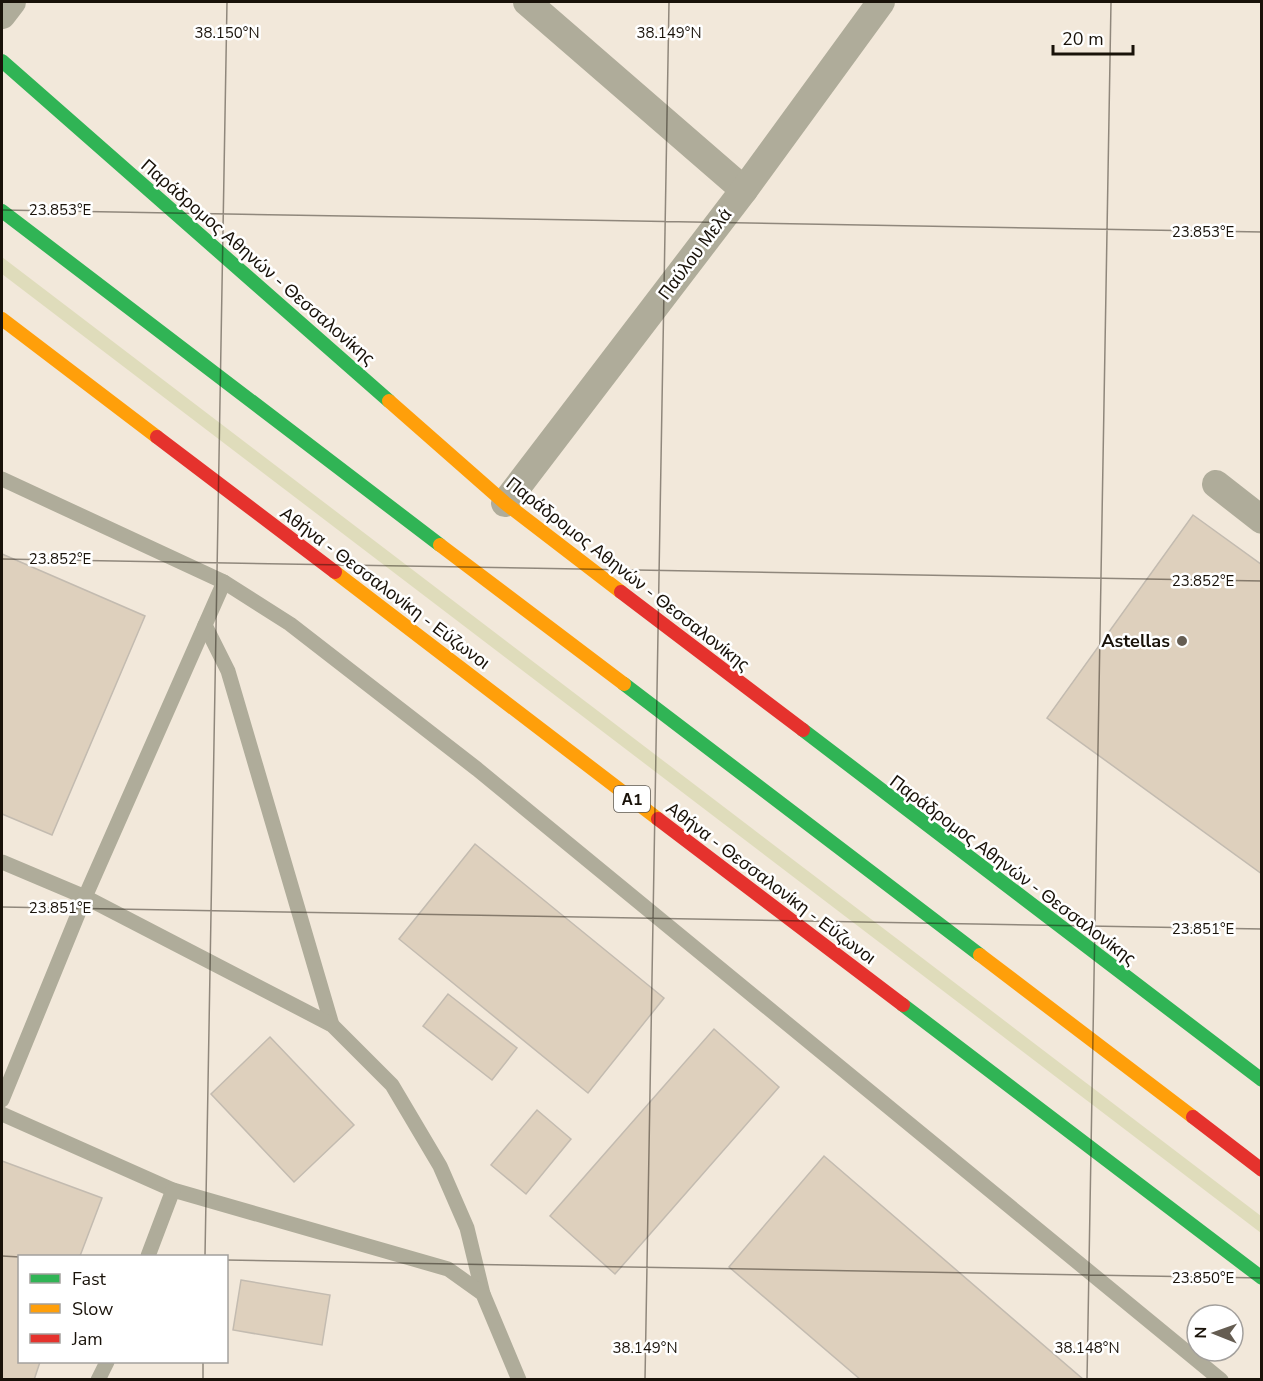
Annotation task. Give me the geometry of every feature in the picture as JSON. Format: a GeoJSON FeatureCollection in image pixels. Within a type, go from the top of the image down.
{"type":"FeatureCollection","features":[{"type":"Feature","properties":{"kind":"main road","name":"Παράδρομος Αθηνών - Θεσσαλονίκης"},"geometry":{"type":"LineString","coordinates":[[2,61],[505,502],[1262,1080]]}},
{"type":"Feature","properties":{"kind":"main road"},"geometry":{"type":"LineString","coordinates":[[2,211],[1262,1170]]}},
{"type":"Feature","properties":{"kind":"main road","name":"Αθήνα - Θεσσαλονίκη - Εύζωνοι"},"geometry":{"type":"LineString","coordinates":[[2,319],[1262,1278]]}},
{"type":"Feature","properties":{"kind":"street"},"geometry":{"type":"LineString","coordinates":[[2,15],[12,2]]}},
{"type":"Feature","properties":{"kind":"street"},"geometry":{"type":"LineString","coordinates":[[527,2],[744,190]]}},
{"type":"Feature","properties":{"kind":"street","name":"Παύλου Μελά"},"geometry":{"type":"LineString","coordinates":[[505,502],[744,190],[881,2]]}},
{"type":"Feature","properties":{"kind":"street"},"geometry":{"type":"LineString","coordinates":[[1216,484],[1262,520]]}},
{"type":"Feature","properties":{"kind":"lane"},"geometry":{"type":"LineString","coordinates":[[2,479],[224,582],[290,624],[477,769],[1221,1380]]}},
{"type":"Feature","properties":{"kind":"lane"},"geometry":{"type":"LineString","coordinates":[[2,1100],[85,897],[224,582]]}},
{"type":"Feature","properties":{"kind":"lane"},"geometry":{"type":"LineString","coordinates":[[205,625],[228,671],[332,1025]]}},
{"type":"Feature","properties":{"kind":"lane"},"geometry":{"type":"LineString","coordinates":[[2,862],[85,897],[332,1025],[392,1085],[440,1166],[467,1228],[483,1294],[519,1380]]}},
{"type":"Feature","properties":{"kind":"lane"},"geometry":{"type":"LineString","coordinates":[[2,1114],[173,1190],[448,1269],[483,1294]]}},
{"type":"Feature","properties":{"kind":"lane"},"geometry":{"type":"LineString","coordinates":[[149,1255],[173,1190]]}},
{"type":"Feature","properties":{"kind":"lane"},"geometry":{"type":"LineString","coordinates":[[98,1380],[106,1363]]}},
{"type":"Feature","properties":{"kind":"shaded area"},"geometry":{"type":"Polygon","coordinates":[[[2,257],[1261,1216],[1261,1233],[2,274],[2,257]]]}},
{"type":"Feature","properties":{"kind":"building","name":"Astellas"},"geometry":{"type":"Polygon","coordinates":[[[1193,515],[1262,565],[1262,874],[1047,718],[1193,515]]]}},
{"type":"Feature","properties":{"kind":"building"},"geometry":{"type":"Polygon","coordinates":[[[2,554],[145,616],[52,835],[2,814],[2,554]]]}},
{"type":"Feature","properties":{"kind":"building"},"geometry":{"type":"Polygon","coordinates":[[[475,844],[664,998],[588,1093],[399,939],[475,844]]]}},
{"type":"Feature","properties":{"kind":"building"},"geometry":{"type":"Polygon","coordinates":[[[448,994],[517,1048],[492,1080],[423,1026],[448,994]]]}},
{"type":"Feature","properties":{"kind":"building"},"geometry":{"type":"Polygon","coordinates":[[[714,1029],[779,1087],[615,1274],[550,1216],[714,1029]]]}},
{"type":"Feature","properties":{"kind":"building"},"geometry":{"type":"Polygon","coordinates":[[[270,1037],[354,1125],[294,1182],[211,1094],[270,1037]]]}},
{"type":"Feature","properties":{"kind":"building"},"geometry":{"type":"Polygon","coordinates":[[[537,1110],[571,1139],[526,1194],[491,1165],[537,1110]]]}},
{"type":"Feature","properties":{"kind":"building"},"geometry":{"type":"Polygon","coordinates":[[[824,1156],[1084,1380],[861,1380],[729,1267],[824,1156]]]}},
{"type":"Feature","properties":{"kind":"building"},"geometry":{"type":"Polygon","coordinates":[[[2,1161],[102,1198],[80,1255],[18,1255],[18,1363],[40,1363],[34,1380],[2,1380],[2,1161]]]}},
{"type":"Feature","properties":{"kind":"building"},"geometry":{"type":"Polygon","coordinates":[[[241,1280],[330,1295],[322,1345],[233,1330],[241,1280]]]}},
{"type":"Feature","properties":{"kind":"traffic: fast"},"geometry":{"type":"LineString","coordinates":[[2,61],[389,401]]}},
{"type":"Feature","properties":{"kind":"traffic: fast"},"geometry":{"type":"LineString","coordinates":[[2,211],[440,545]]}},
{"type":"Feature","properties":{"kind":"traffic: fast"},"geometry":{"type":"LineString","coordinates":[[624,684],[980,955]]}},
{"type":"Feature","properties":{"kind":"traffic: fast"},"geometry":{"type":"LineString","coordinates":[[803,730],[1262,1080]]}},
{"type":"Feature","properties":{"kind":"traffic: fast"},"geometry":{"type":"LineString","coordinates":[[903,1005],[1262,1278]]}},
{"type":"Feature","properties":{"kind":"traffic: slow"},"geometry":{"type":"LineString","coordinates":[[2,319],[157,437]]}},
{"type":"Feature","properties":{"kind":"traffic: slow"},"geometry":{"type":"LineString","coordinates":[[389,401],[505,503],[621,592]]}},
{"type":"Feature","properties":{"kind":"traffic: slow"},"geometry":{"type":"LineString","coordinates":[[440,545],[624,684]]}},
{"type":"Feature","properties":{"kind":"traffic: slow"},"geometry":{"type":"LineString","coordinates":[[335,572],[658,819]]}},
{"type":"Feature","properties":{"kind":"traffic: slow"},"geometry":{"type":"LineString","coordinates":[[980,955],[1193,1117]]}},
{"type":"Feature","properties":{"kind":"traffic: jam"},"geometry":{"type":"LineString","coordinates":[[157,437],[335,572]]}},
{"type":"Feature","properties":{"kind":"traffic: jam"},"geometry":{"type":"LineString","coordinates":[[621,592],[803,730]]}},
{"type":"Feature","properties":{"kind":"traffic: jam"},"geometry":{"type":"LineString","coordinates":[[658,819],[903,1005]]}},
{"type":"Feature","properties":{"kind":"traffic: jam"},"geometry":{"type":"LineString","coordinates":[[1193,1117],[1262,1170]]}},
{"type":"Feature","properties":{"kind":"place","name":"Astellas"},"geometry":{"type":"Point","coordinates":[1182,641]}}]}
